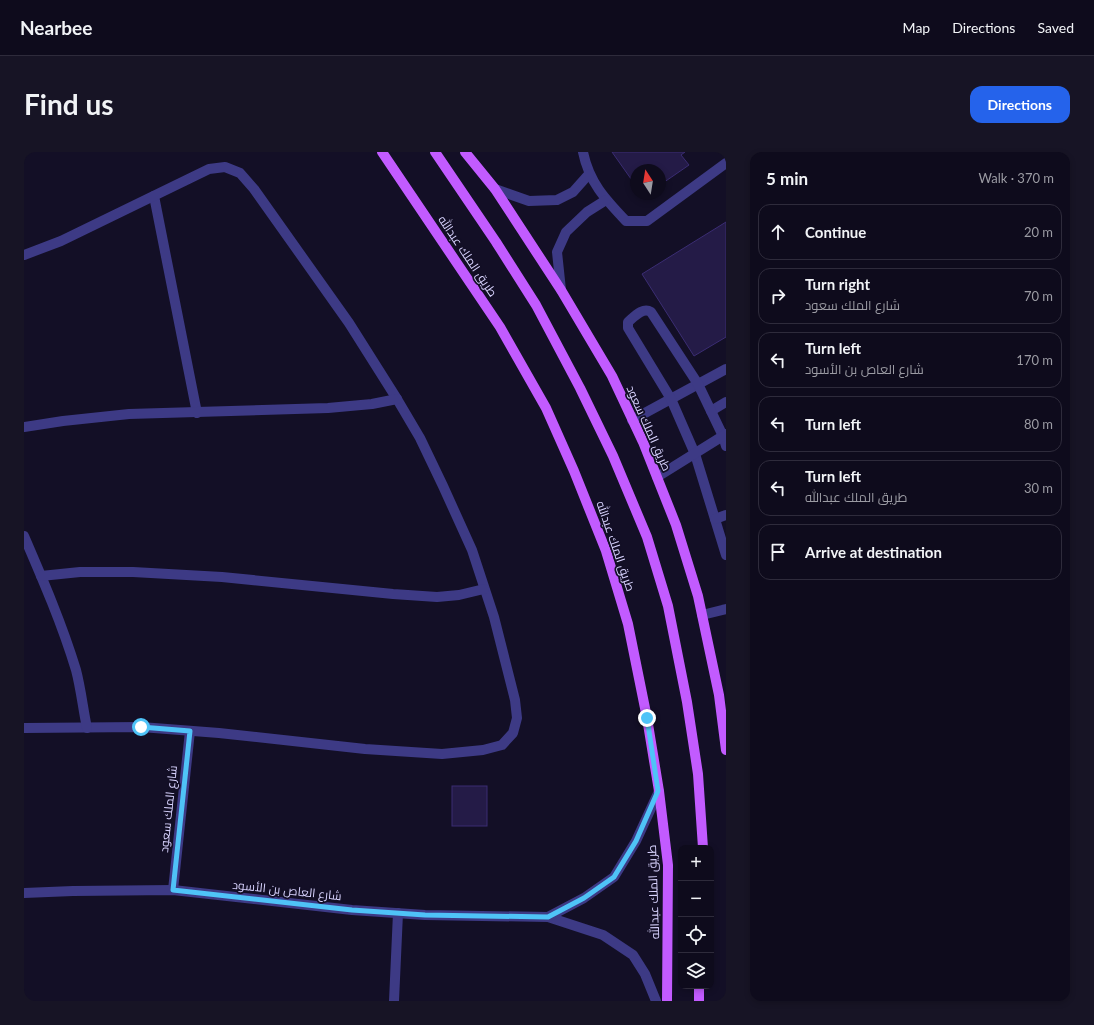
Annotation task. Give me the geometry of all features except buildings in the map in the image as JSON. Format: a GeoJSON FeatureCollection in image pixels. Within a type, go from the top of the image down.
{"type":"FeatureCollection","features":[{"type":"Feature","properties":{"kind":"main road","name":"طريق الملك عبدالله"},"geometry":{"type":"LineString","coordinates":[[382,152],[500,327],[546,408],[574,470],[606,551],[628,624],[647,718],[658,791],[668,865],[667,1001]]}},
{"type":"Feature","properties":{"kind":"main road"},"geometry":{"type":"LineString","coordinates":[[435,152],[496,242],[536,305],[613,456],[647,536],[668,606],[687,702],[698,774],[703,845]]}},
{"type":"Feature","properties":{"kind":"main road","name":"طريق الملك سعود"},"geometry":{"type":"LineString","coordinates":[[465,152],[495,189],[561,290],[612,376],[632,420],[676,525],[698,596],[718,695],[726,750]]}},
{"type":"Feature","properties":{"kind":"main road"},"geometry":{"type":"LineString","coordinates":[[699,989],[699,1001]]}},
{"type":"Feature","properties":{"kind":"street"},"geometry":{"type":"LineString","coordinates":[[583,152],[589,174],[606,200],[626,221],[646,221],[726,163]]}},
{"type":"Feature","properties":{"kind":"street"},"geometry":{"type":"LineString","coordinates":[[24,255],[61,241],[209,169],[225,167],[240,173],[254,189],[349,324],[420,438],[472,550],[494,617],[515,700],[517,718],[513,733],[502,745],[483,750],[442,754],[365,749],[141,727],[24,728]]}},
{"type":"Feature","properties":{"kind":"street"},"geometry":{"type":"LineString","coordinates":[[495,189],[529,201],[557,200],[572,192],[589,174]]}},
{"type":"Feature","properties":{"kind":"street"},"geometry":{"type":"LineString","coordinates":[[154,196],[197,413]]}},
{"type":"Feature","properties":{"kind":"street"},"geometry":{"type":"LineString","coordinates":[[561,290],[557,252],[566,232],[587,212],[606,200]]}},
{"type":"Feature","properties":{"kind":"street"},"geometry":{"type":"LineString","coordinates":[[726,446],[724,435],[698,384],[651,312],[644,310],[628,322],[628,328],[671,399],[694,454],[726,555]]}},
{"type":"Feature","properties":{"kind":"street"},"geometry":{"type":"LineString","coordinates":[[632,420],[726,370]]}},
{"type":"Feature","properties":{"kind":"street"},"geometry":{"type":"LineString","coordinates":[[24,427],[63,421],[130,414],[328,408],[372,404],[397,399]]}},
{"type":"Feature","properties":{"kind":"street"},"geometry":{"type":"LineString","coordinates":[[711,411],[726,402]]}},
{"type":"Feature","properties":{"kind":"street"},"geometry":{"type":"LineString","coordinates":[[656,477],[724,435]]}},
{"type":"Feature","properties":{"kind":"street"},"geometry":{"type":"LineString","coordinates":[[715,519],[726,515]]}},
{"type":"Feature","properties":{"kind":"street"},"geometry":{"type":"LineString","coordinates":[[24,536],[42,576],[64,634],[76,672],[87,728]]}},
{"type":"Feature","properties":{"kind":"street"},"geometry":{"type":"LineString","coordinates":[[42,576],[80,572],[133,572],[222,577],[437,597],[459,595],[484,589]]}},
{"type":"Feature","properties":{"kind":"street"},"geometry":{"type":"LineString","coordinates":[[702,615],[726,609]]}},
{"type":"Feature","properties":{"kind":"street","name":"شارع الملك سعود"},"geometry":{"type":"LineString","coordinates":[[173,890],[190,731]]}},
{"type":"Feature","properties":{"kind":"street"},"geometry":{"type":"LineString","coordinates":[[548,917],[584,898],[614,877],[636,841],[658,791]]}},
{"type":"Feature","properties":{"kind":"street","name":"شارع العاص بن الأسود"},"geometry":{"type":"LineString","coordinates":[[24,893],[173,890],[352,910],[398,913],[548,917]]}},
{"type":"Feature","properties":{"kind":"street"},"geometry":{"type":"LineString","coordinates":[[394,1001],[398,913]]}},
{"type":"Feature","properties":{"kind":"street"},"geometry":{"type":"LineString","coordinates":[[548,917],[603,935],[633,955],[645,974],[656,1001]]}},
{"type":"Feature","properties":{"kind":"route"},"geometry":{"type":"LineString","coordinates":[[141,727],[190,731],[173,890],[352,910],[425,915],[548,917],[584,898],[614,877],[636,841],[658,791],[647,718]]}}]}
